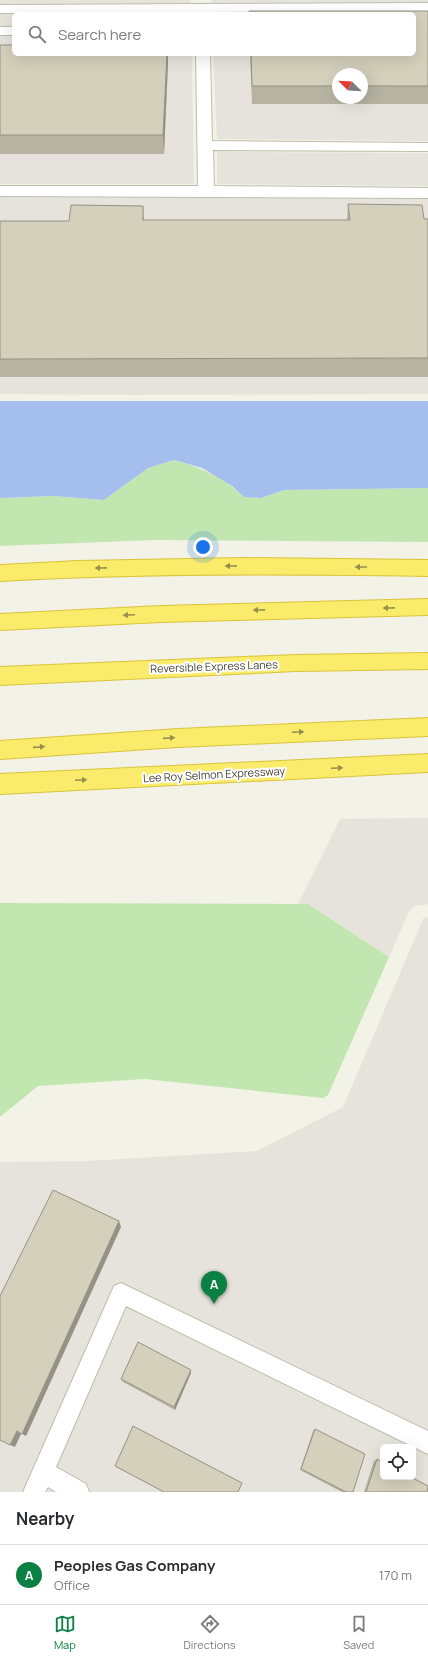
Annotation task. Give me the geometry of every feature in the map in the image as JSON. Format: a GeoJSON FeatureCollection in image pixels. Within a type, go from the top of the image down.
{"type":"FeatureCollection","features":[{"type":"Feature","properties":{"kind":"highway"},"geometry":{"type":"LineString","coordinates":[[0,572],[243,566],[428,568]]}},
{"type":"Feature","properties":{"kind":"highway"},"geometry":{"type":"LineString","coordinates":[[0,622],[72,617],[241,611],[428,607]]}},
{"type":"Feature","properties":{"kind":"highway","name":"Reversible Express Lanes"},"geometry":{"type":"LineString","coordinates":[[0,676],[296,663],[428,661]]}},
{"type":"Feature","properties":{"kind":"highway"},"geometry":{"type":"LineString","coordinates":[[0,750],[178,738],[428,727]]}},
{"type":"Feature","properties":{"kind":"highway","name":"Lee Roy Selmon Expressway"},"geometry":{"type":"LineString","coordinates":[[0,784],[428,763]]}},
{"type":"Feature","properties":{"kind":"street"},"geometry":{"type":"LineString","coordinates":[[0,9],[428,7]]}},
{"type":"Feature","properties":{"kind":"street"},"geometry":{"type":"LineString","coordinates":[[0,31],[12,31]]}},
{"type":"Feature","properties":{"kind":"street"},"geometry":{"type":"LineString","coordinates":[[202,56],[206,191]]}},
{"type":"Feature","properties":{"kind":"street"},"geometry":{"type":"LineString","coordinates":[[205,145],[428,147]]}},
{"type":"Feature","properties":{"kind":"street"},"geometry":{"type":"LineString","coordinates":[[0,191],[428,193]]}},
{"type":"Feature","properties":{"kind":"lane"},"geometry":{"type":"LineString","coordinates":[[78,1492],[38,1482],[121,1293],[428,1443]]}},
{"type":"Feature","properties":{"kind":"shaded area"},"geometry":{"type":"Polygon","coordinates":[[[0,0],[191,0],[191,3],[0,4],[0,0]]]}},
{"type":"Feature","properties":{"kind":"shaded area"},"geometry":{"type":"Polygon","coordinates":[[[211,0],[428,0],[428,2],[212,3],[211,0]]]}},
{"type":"Feature","properties":{"kind":"shaded area"},"geometry":{"type":"Polygon","coordinates":[[[416,12],[428,12],[428,141],[217,139],[213,56],[416,56],[416,12]]]}},
{"type":"Feature","properties":{"kind":"shaded area"},"geometry":{"type":"Polygon","coordinates":[[[0,14],[12,14],[12,26],[0,26],[0,14]]]}},
{"type":"Feature","properties":{"kind":"shaded area"},"geometry":{"type":"Polygon","coordinates":[[[0,36],[12,36],[12,56],[192,56],[194,184],[0,184],[0,36]]]}},
{"type":"Feature","properties":{"kind":"shaded area"},"geometry":{"type":"Polygon","coordinates":[[[217,152],[428,153],[428,186],[217,184],[217,152]]]}},
{"type":"Feature","properties":{"kind":"shaded area"},"geometry":{"type":"Polygon","coordinates":[[[0,197],[428,199],[428,394],[0,394],[0,197]]]}},
{"type":"Feature","properties":{"kind":"shaded area"},"geometry":{"type":"Polygon","coordinates":[[[428,818],[428,904],[414,906],[409,911],[389,957],[308,904],[298,904],[340,819],[428,818]]]}},
{"type":"Feature","properties":{"kind":"shaded area"},"geometry":{"type":"Polygon","coordinates":[[[424,917],[428,918],[428,1492],[0,1492],[0,1162],[87,1161],[257,1151],[343,1107],[424,917]]]}},
{"type":"Feature","properties":{"kind":"green space"},"geometry":{"type":"Polygon","coordinates":[[[174,460],[193,466],[219,478],[228,483],[244,497],[261,498],[284,490],[428,488],[428,542],[155,540],[0,546],[0,498],[53,496],[104,500],[148,468],[174,460]]]}},
{"type":"Feature","properties":{"kind":"green space"},"geometry":{"type":"Polygon","coordinates":[[[0,903],[308,904],[389,957],[328,1095],[323,1098],[145,1079],[38,1086],[0,1117],[0,903]]]}},
{"type":"Feature","properties":{"kind":"water"},"geometry":{"type":"Polygon","coordinates":[[[0,401],[428,401],[428,488],[284,490],[261,498],[244,497],[232,486],[202,468],[174,460],[148,468],[104,500],[53,496],[0,498],[0,401]]]}},
{"type":"Feature","properties":{"kind":"building"},"geometry":{"type":"Polygon","coordinates":[[[249,11],[428,11],[428,86],[368,86],[368,68],[332,68],[332,86],[252,86],[251,56],[416,56],[416,12],[249,11]]]}},
{"type":"Feature","properties":{"kind":"building"},"geometry":{"type":"Polygon","coordinates":[[[0,45],[12,45],[12,56],[167,56],[163,135],[0,135],[0,45]]]}},
{"type":"Feature","properties":{"kind":"building"},"geometry":{"type":"Polygon","coordinates":[[[348,204],[422,205],[424,219],[428,219],[428,358],[0,359],[0,221],[69,221],[71,205],[143,206],[143,220],[350,220],[348,204]]]}},
{"type":"Feature","properties":{"kind":"building"},"geometry":{"type":"Polygon","coordinates":[[[53,1190],[119,1221],[22,1434],[17,1431],[10,1445],[0,1440],[0,1296],[53,1190]]]}},
{"type":"Feature","properties":{"kind":"building"},"geometry":{"type":"Polygon","coordinates":[[[138,1342],[191,1370],[174,1407],[121,1379],[138,1342]]]}},
{"type":"Feature","properties":{"kind":"building"},"geometry":{"type":"Polygon","coordinates":[[[133,1426],[242,1483],[238,1492],[164,1492],[115,1466],[133,1426]]]}},
{"type":"Feature","properties":{"kind":"building"},"geometry":{"type":"Polygon","coordinates":[[[315,1429],[365,1454],[353,1492],[346,1492],[301,1469],[315,1429]]]}},
{"type":"Feature","properties":{"kind":"building"},"geometry":{"type":"Polygon","coordinates":[[[377,1459],[380,1461],[380,1480],[416,1480],[428,1486],[427,1492],[366,1492],[377,1459]]]}},
{"type":"Feature","properties":{"kind":"place","name":"Peoples Gas Company"},"geometry":{"type":"Point","coordinates":[214,1304]}}]}
